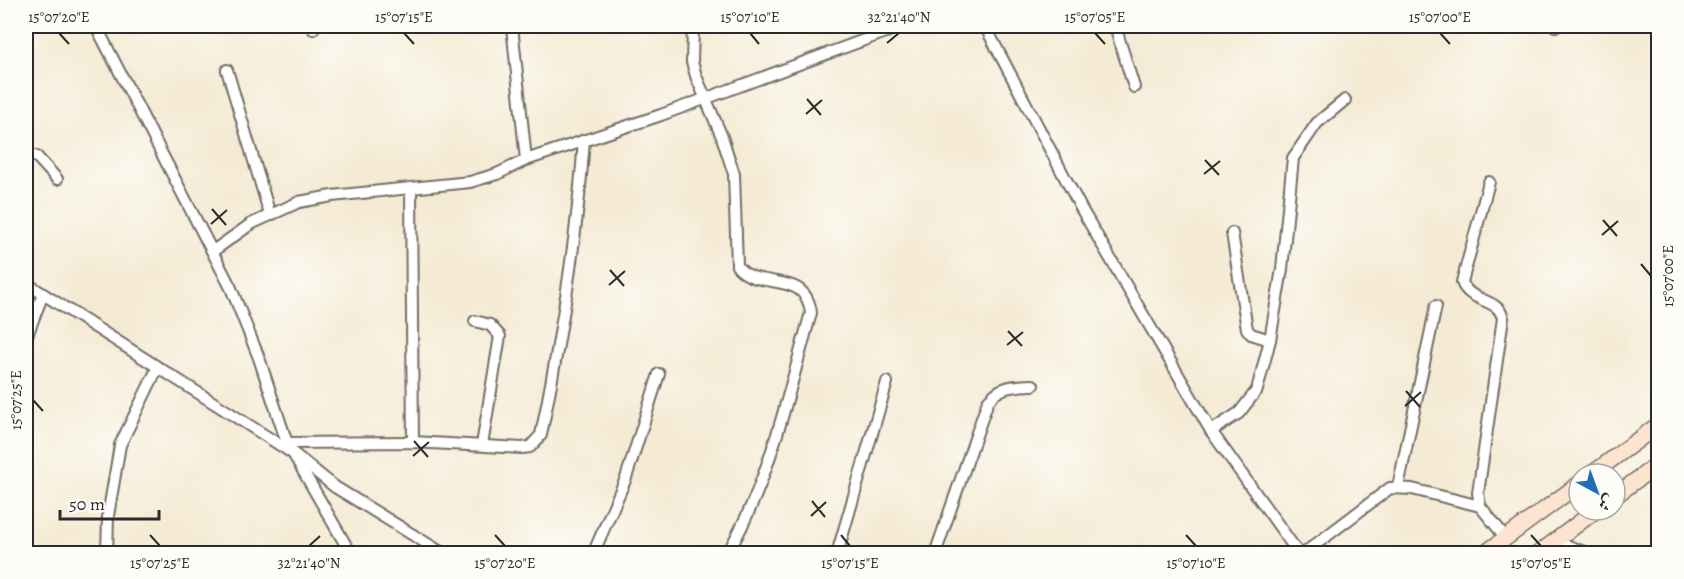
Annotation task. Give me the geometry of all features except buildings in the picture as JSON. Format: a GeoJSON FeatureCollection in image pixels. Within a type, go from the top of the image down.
{"type":"FeatureCollection","features":[{"type":"Feature","properties":{"kind":"main road"},"geometry":{"type":"LineString","coordinates":[[1608,462],[1659,425]]}},
{"type":"Feature","properties":{"kind":"main road"},"geometry":{"type":"LineString","coordinates":[[1627,487],[1659,464]]}},
{"type":"Feature","properties":{"kind":"main road"},"geometry":{"type":"LineString","coordinates":[[1484,554],[1567,493]]}},
{"type":"Feature","properties":{"kind":"main road"},"geometry":{"type":"LineString","coordinates":[[1538,554],[1580,522]]}},
{"type":"Feature","properties":{"kind":"street"},"geometry":{"type":"LineString","coordinates":[[96,26],[231,288],[255,348],[287,442],[351,554]]}},
{"type":"Feature","properties":{"kind":"street"},"geometry":{"type":"LineString","coordinates":[[512,26],[526,160]]}},
{"type":"Feature","properties":{"kind":"street"},"geometry":{"type":"LineString","coordinates":[[693,26],[692,62],[734,174],[737,266],[748,276],[794,286],[804,293],[811,313],[760,481],[749,512],[727,554]]}},
{"type":"Feature","properties":{"kind":"street"},"geometry":{"type":"LineString","coordinates":[[213,251],[251,224],[299,202],[332,196],[470,182],[902,26]]}},
{"type":"Feature","properties":{"kind":"street"},"geometry":{"type":"LineString","coordinates":[[984,26],[1082,210],[1211,431],[1301,554],[1379,494],[1398,487],[1480,506]]}},
{"type":"Feature","properties":{"kind":"street"},"geometry":{"type":"LineString","coordinates":[[1115,26],[1134,87]]}},
{"type":"Feature","properties":{"kind":"street"},"geometry":{"type":"LineString","coordinates":[[227,70],[270,215]]}},
{"type":"Feature","properties":{"kind":"street"},"geometry":{"type":"LineString","coordinates":[[1211,431],[1239,413],[1250,402],[1257,390],[1270,340],[1282,269],[1293,158],[1317,123],[1346,100]]}},
{"type":"Feature","properties":{"kind":"street"},"geometry":{"type":"LineString","coordinates":[[287,442],[413,442],[530,447],[541,435],[579,219],[584,140]]}},
{"type":"Feature","properties":{"kind":"street"},"geometry":{"type":"LineString","coordinates":[[26,153],[36,157],[57,179]]}},
{"type":"Feature","properties":{"kind":"street"},"geometry":{"type":"LineString","coordinates":[[1489,182],[1462,282],[1470,294],[1498,308],[1503,318],[1479,480],[1480,506],[1506,538]]}},
{"type":"Feature","properties":{"kind":"street"},"geometry":{"type":"LineString","coordinates":[[411,189],[413,442]]}},
{"type":"Feature","properties":{"kind":"street"},"geometry":{"type":"LineString","coordinates":[[1232,233],[1247,329],[1251,334],[1270,340]]}},
{"type":"Feature","properties":{"kind":"street"},"geometry":{"type":"LineString","coordinates":[[26,283],[157,369],[294,454],[335,487],[444,554]]}},
{"type":"Feature","properties":{"kind":"street"},"geometry":{"type":"LineString","coordinates":[[26,338],[43,294]]}},
{"type":"Feature","properties":{"kind":"street"},"geometry":{"type":"LineString","coordinates":[[1398,487],[1436,306]]}},
{"type":"Feature","properties":{"kind":"street"},"geometry":{"type":"LineString","coordinates":[[475,321],[490,325],[500,336],[482,445]]}},
{"type":"Feature","properties":{"kind":"street"},"geometry":{"type":"LineString","coordinates":[[107,554],[108,516],[120,445],[157,369]]}},
{"type":"Feature","properties":{"kind":"street"},"geometry":{"type":"LineString","coordinates":[[593,554],[626,478],[659,374]]}},
{"type":"Feature","properties":{"kind":"street"},"geometry":{"type":"LineString","coordinates":[[837,554],[887,382]]}},
{"type":"Feature","properties":{"kind":"street"},"geometry":{"type":"LineString","coordinates":[[935,554],[988,401],[996,391],[1009,386],[1033,386]]}},
{"type":"Feature","properties":{"kind":"street"},"geometry":{"type":"LineString","coordinates":[[1554,541],[1590,554]]}}]}
